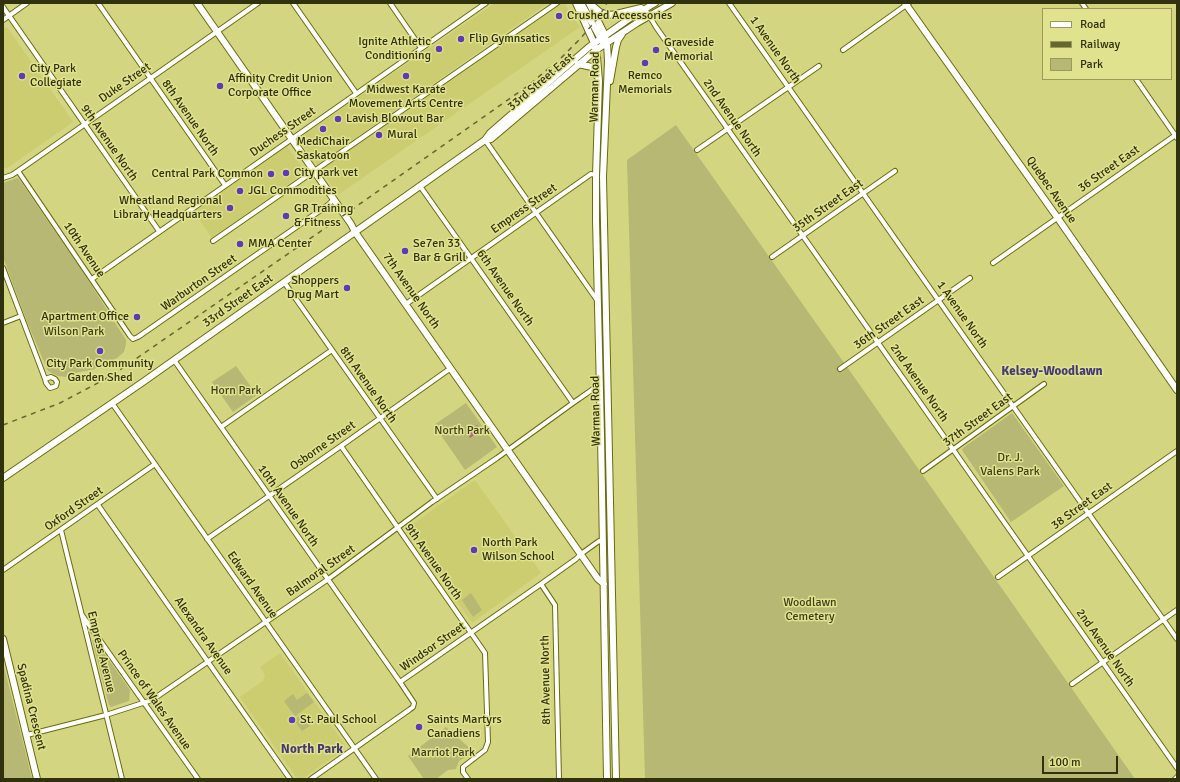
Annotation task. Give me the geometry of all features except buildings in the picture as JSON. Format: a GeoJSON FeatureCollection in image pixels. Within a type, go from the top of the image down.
{"type":"FeatureCollection","features":[{"type":"Feature","properties":{"kind":"street"},"geometry":{"type":"LineString","coordinates":[[3,20],[28,3]]}},
{"type":"Feature","properties":{"kind":"street","name":"8th Avenue North"},"geometry":{"type":"LineString","coordinates":[[98,3],[225,185]]}},
{"type":"Feature","properties":{"kind":"street","name":"7th Avenue North"},"geometry":{"type":"LineString","coordinates":[[197,3],[351,224],[355,232],[603,584]]}},
{"type":"Feature","properties":{"kind":"street","name":"Duke Street"},"geometry":{"type":"LineString","coordinates":[[3,178],[12,176],[258,3]]}},
{"type":"Feature","properties":{"kind":"street"},"geometry":{"type":"LineString","coordinates":[[292,3],[356,93]]}},
{"type":"Feature","properties":{"kind":"street"},"geometry":{"type":"LineString","coordinates":[[390,3],[421,48]]}},
{"type":"Feature","properties":{"kind":"street","name":"Duchess Street"},"geometry":{"type":"LineString","coordinates":[[92,279],[291,138],[486,3]]}},
{"type":"Feature","properties":{"kind":"street"},"geometry":{"type":"LineString","coordinates":[[213,241],[557,3]]}},
{"type":"Feature","properties":{"kind":"street","name":"Warman Road"},"geometry":{"type":"LineString","coordinates":[[576,3],[594,43],[599,81],[596,175],[607,779]]}},
{"type":"Feature","properties":{"kind":"street"},"geometry":{"type":"LineString","coordinates":[[581,3],[602,37]]}},
{"type":"Feature","properties":{"kind":"street"},"geometry":{"type":"LineString","coordinates":[[590,3],[601,24],[602,37]]}},
{"type":"Feature","properties":{"kind":"street"},"geometry":{"type":"LineString","coordinates":[[590,3],[601,13],[612,15],[625,13],[655,3]]}},
{"type":"Feature","properties":{"kind":"street","name":"33rd Street East"},"geometry":{"type":"LineString","coordinates":[[3,478],[111,402],[174,360],[485,140],[490,133],[594,43],[655,3]]}},
{"type":"Feature","properties":{"kind":"street","name":"33rd Street East"},"geometry":{"type":"LineString","coordinates":[[485,140],[490,139],[596,50],[648,16],[672,3]]}},
{"type":"Feature","properties":{"kind":"street","name":"1 Avenue North"},"geometry":{"type":"LineString","coordinates":[[729,3],[1177,639]]}},
{"type":"Feature","properties":{"kind":"street"},"geometry":{"type":"LineString","coordinates":[[843,50],[907,4]]}},
{"type":"Feature","properties":{"kind":"street","name":"Quebec Avenue"},"geometry":{"type":"LineString","coordinates":[[907,4],[1177,390]]}},
{"type":"Feature","properties":{"kind":"street","name":"9th Avenue North"},"geometry":{"type":"LineString","coordinates":[[3,7],[159,231]]}},
{"type":"Feature","properties":{"kind":"street","name":"2nd Avenue North"},"geometry":{"type":"LineString","coordinates":[[645,9],[648,16],[1177,768]]}},
{"type":"Feature","properties":{"kind":"street"},"geometry":{"type":"LineString","coordinates":[[607,94],[616,47],[618,40],[624,31]]}},
{"type":"Feature","properties":{"kind":"street","name":"Warman Road"},"geometry":{"type":"LineString","coordinates":[[602,37],[607,43],[607,94],[602,177],[616,779]]}},
{"type":"Feature","properties":{"kind":"street"},"geometry":{"type":"LineString","coordinates":[[578,64],[592,67],[599,81]]}},
{"type":"Feature","properties":{"kind":"street"},"geometry":{"type":"LineString","coordinates":[[697,150],[819,66]]}},
{"type":"Feature","properties":{"kind":"street"},"geometry":{"type":"LineString","coordinates":[[1137,80],[1176,136]]}},
{"type":"Feature","properties":{"kind":"street","name":"36 Street East"},"geometry":{"type":"LineString","coordinates":[[993,263],[1176,136]]}},
{"type":"Feature","properties":{"kind":"street"},"geometry":{"type":"LineString","coordinates":[[485,140],[598,301]]}},
{"type":"Feature","properties":{"kind":"street","name":"10th Avenue"},"geometry":{"type":"LineString","coordinates":[[18,171],[130,336],[134,339]]}},
{"type":"Feature","properties":{"kind":"street","name":"35th Street East"},"geometry":{"type":"LineString","coordinates":[[772,257],[895,172]]}},
{"type":"Feature","properties":{"kind":"street","name":"Empress Street"},"geometry":{"type":"LineString","coordinates":[[406,304],[592,174],[596,175]]}},
{"type":"Feature","properties":{"kind":"street","name":"6th Avenue North"},"geometry":{"type":"LineString","coordinates":[[420,186],[472,258],[572,403]]}},
{"type":"Feature","properties":{"kind":"street","name":"Warburton Street"},"geometry":{"type":"LineString","coordinates":[[134,339],[334,200]]}},
{"type":"Feature","properties":{"kind":"street"},"geometry":{"type":"LineString","coordinates":[[3,268],[45,379]]}},
{"type":"Feature","properties":{"kind":"street","name":"36th Street East"},"geometry":{"type":"LineString","coordinates":[[840,369],[970,278]]}},
{"type":"Feature","properties":{"kind":"street","name":"8th Avenue North"},"geometry":{"type":"LineString","coordinates":[[284,282],[437,499]]}},
{"type":"Feature","properties":{"kind":"street"},"geometry":{"type":"LineString","coordinates":[[3,323],[21,316]]}},
{"type":"Feature","properties":{"kind":"street"},"geometry":{"type":"LineString","coordinates":[[221,427],[332,350]]}},
{"type":"Feature","properties":{"kind":"street","name":"10th Avenue North"},"geometry":{"type":"LineString","coordinates":[[174,360],[400,682]]}},
{"type":"Feature","properties":{"kind":"street","name":"Osborne Street"},"geometry":{"type":"LineString","coordinates":[[207,539],[451,368]]}},
{"type":"Feature","properties":{"kind":"street","name":"37th Street East"},"geometry":{"type":"LineString","coordinates":[[923,471],[1044,384]]}},
{"type":"Feature","properties":{"kind":"street","name":"Balmoral Street"},"geometry":{"type":"LineString","coordinates":[[26,735],[106,715],[152,700],[327,580],[437,499],[572,403],[600,386],[607,385]]}},
{"type":"Feature","properties":{"kind":"street","name":"Edward Avenue"},"geometry":{"type":"LineString","coordinates":[[111,402],[376,779]]}},
{"type":"Feature","properties":{"kind":"street","name":"9th Avenue North"},"geometry":{"type":"LineString","coordinates":[[341,446],[485,653],[488,742],[485,750],[463,767],[463,772],[468,779]]}},
{"type":"Feature","properties":{"kind":"street","name":"38 Street East"},"geometry":{"type":"LineString","coordinates":[[998,578],[1177,451]]}},
{"type":"Feature","properties":{"kind":"street","name":"Oxford Street"},"geometry":{"type":"LineString","coordinates":[[3,570],[155,464]]}},
{"type":"Feature","properties":{"kind":"street","name":"Alexandra Avenue"},"geometry":{"type":"LineString","coordinates":[[98,505],[290,779]]}},
{"type":"Feature","properties":{"kind":"street","name":"Empress Avenue"},"geometry":{"type":"LineString","coordinates":[[61,530],[122,779]]}},
{"type":"Feature","properties":{"kind":"street","name":"Windsor Street"},"geometry":{"type":"LineString","coordinates":[[311,779],[413,707],[414,703],[400,682],[541,584],[598,541],[603,542]]}},
{"type":"Feature","properties":{"kind":"street","name":"8th Avenue North"},"geometry":{"type":"LineString","coordinates":[[541,584],[555,605],[559,779]]}},
{"type":"Feature","properties":{"kind":"street"},"geometry":{"type":"LineString","coordinates":[[603,584],[611,587]]}},
{"type":"Feature","properties":{"kind":"street"},"geometry":{"type":"LineString","coordinates":[[1072,684],[1177,610]]}},
{"type":"Feature","properties":{"kind":"street","name":"Prince of Wales Avenue"},"geometry":{"type":"LineString","coordinates":[[81,613],[198,779]]}},
{"type":"Feature","properties":{"kind":"street","name":"Spadina Crescent"},"geometry":{"type":"LineString","coordinates":[[3,639],[37,779]]}},
{"type":"Feature","properties":{"kind":"shaded area"},"geometry":{"type":"Polygon","coordinates":[[[495,3],[548,3],[317,165],[300,141],[302,136],[495,3]]]}},
{"type":"Feature","properties":{"kind":"shaded area"},"geometry":{"type":"Polygon","coordinates":[[[559,3],[564,3],[580,27],[338,195],[324,174],[324,167],[559,3]]]}},
{"type":"Feature","properties":{"kind":"shaded area","name":"City Park Collegiate"},"geometry":{"type":"Polygon","coordinates":[[[7,27],[73,122],[6,169],[3,165],[3,29],[7,27]]]}},
{"type":"Feature","properties":{"kind":"shaded area"},"geometry":{"type":"Polygon","coordinates":[[[287,146],[305,172],[212,238],[194,212],[287,146]]]}},
{"type":"Feature","properties":{"kind":"shaded area"},"geometry":{"type":"Polygon","coordinates":[[[477,425],[481,430],[470,438],[467,433],[477,425]]]}},
{"type":"Feature","properties":{"kind":"shaded area","name":"North Park Wilson School"},"geometry":{"type":"Polygon","coordinates":[[[475,480],[541,573],[472,623],[407,528],[475,480]]]}},
{"type":"Feature","properties":{"kind":"shaded area","name":"St. Paul School"},"geometry":{"type":"Polygon","coordinates":[[[280,653],[345,745],[343,750],[302,779],[296,777],[240,697],[263,681],[265,675],[260,667],[280,653]]]}},
{"type":"Feature","properties":{"kind":"green space","name":"Woodlawn Cemetery"},"geometry":{"type":"Polygon","coordinates":[[[676,125],[1135,779],[645,779],[627,160],[676,125]]]}},
{"type":"Feature","properties":{"kind":"green space","name":"Wilson Park"},"geometry":{"type":"Polygon","coordinates":[[[17,178],[83,272],[126,340],[124,352],[117,358],[92,370],[79,372],[66,377],[58,376],[48,371],[27,322],[3,257],[3,183],[17,178]]]}},
{"type":"Feature","properties":{"kind":"green space","name":"Horn Park"},"geometry":{"type":"Polygon","coordinates":[[[236,366],[257,395],[233,412],[212,382],[236,366]]]}},
{"type":"Feature","properties":{"kind":"green space","name":"North Park"},"geometry":{"type":"Polygon","coordinates":[[[466,403],[497,447],[465,470],[434,425],[466,403]]]}},
{"type":"Feature","properties":{"kind":"green space","name":"Dr. J. Valens Park"},"geometry":{"type":"Polygon","coordinates":[[[1012,413],[1064,486],[1011,522],[962,450],[1012,413]]]}},
{"type":"Feature","properties":{"kind":"green space"},"geometry":{"type":"Polygon","coordinates":[[[471,593],[482,610],[473,617],[462,600],[471,593]]]}},
{"type":"Feature","properties":{"kind":"green space"},"geometry":{"type":"Polygon","coordinates":[[[92,640],[97,643],[130,690],[129,701],[111,707],[109,705],[92,640]]]}},
{"type":"Feature","properties":{"kind":"green space"},"geometry":{"type":"Polygon","coordinates":[[[3,663],[21,734],[32,779],[3,779],[3,663]]]}},
{"type":"Feature","properties":{"kind":"green space"},"geometry":{"type":"Polygon","coordinates":[[[307,693],[314,702],[295,716],[284,701],[293,694],[297,700],[307,693]]]}},
{"type":"Feature","properties":{"kind":"green space"},"geometry":{"type":"Polygon","coordinates":[[[302,714],[310,726],[302,731],[294,720],[302,714]]]}},
{"type":"Feature","properties":{"kind":"green space","name":"Marriot Park"},"geometry":{"type":"Polygon","coordinates":[[[446,727],[474,752],[459,761],[456,769],[448,770],[436,779],[424,779],[408,756],[446,727]]]}},
{"type":"Feature","properties":{"kind":"railway"},"geometry":{"type":"LineString","coordinates":[[3,425],[60,403],[111,376],[337,220],[529,85],[561,58],[580,39],[598,18],[607,3]]}},
{"type":"Feature","properties":{"kind":"place","name":"Crushed Accessories"},"geometry":{"type":"Point","coordinates":[559,16]}},
{"type":"Feature","properties":{"kind":"place","name":"Flip Gymnsatics"},"geometry":{"type":"Point","coordinates":[461,39]}},
{"type":"Feature","properties":{"kind":"place","name":"Ignite Athletic Conditioning"},"geometry":{"type":"Point","coordinates":[439,49]}},
{"type":"Feature","properties":{"kind":"place","name":"Graveside Memorial"},"geometry":{"type":"Point","coordinates":[656,50]}},
{"type":"Feature","properties":{"kind":"place","name":"Remco Memorials"},"geometry":{"type":"Point","coordinates":[645,63]}},
{"type":"Feature","properties":{"kind":"place","name":"City Park Collegiate"},"geometry":{"type":"Point","coordinates":[22,76]}},
{"type":"Feature","properties":{"kind":"place","name":"Midwest Karate Movement Arts Centre"},"geometry":{"type":"Point","coordinates":[406,76]}},
{"type":"Feature","properties":{"kind":"place","name":"Affinity Credit Union Corporate Office"},"geometry":{"type":"Point","coordinates":[220,86]}},
{"type":"Feature","properties":{"kind":"place","name":"Lavish Blowout Bar"},"geometry":{"type":"Point","coordinates":[338,119]}},
{"type":"Feature","properties":{"kind":"place","name":"MediChair Saskatoon"},"geometry":{"type":"Point","coordinates":[323,129]}},
{"type":"Feature","properties":{"kind":"place","name":"Mural"},"geometry":{"type":"Point","coordinates":[379,135]}},
{"type":"Feature","properties":{"kind":"place","name":"City park vet"},"geometry":{"type":"Point","coordinates":[286,173]}},
{"type":"Feature","properties":{"kind":"place","name":"Central Park Common"},"geometry":{"type":"Point","coordinates":[271,174]}},
{"type":"Feature","properties":{"kind":"place","name":"JGL Commodities"},"geometry":{"type":"Point","coordinates":[240,191]}},
{"type":"Feature","properties":{"kind":"place","name":"Wheatland Regional Library Headquarters"},"geometry":{"type":"Point","coordinates":[230,208]}},
{"type":"Feature","properties":{"kind":"place","name":"GR Training & Fitness"},"geometry":{"type":"Point","coordinates":[286,216]}},
{"type":"Feature","properties":{"kind":"place","name":"MMA Center"},"geometry":{"type":"Point","coordinates":[240,244]}},
{"type":"Feature","properties":{"kind":"place","name":"Se7en 33 Bar & Grill"},"geometry":{"type":"Point","coordinates":[405,251]}},
{"type":"Feature","properties":{"kind":"place","name":"Shoppers Drug Mart"},"geometry":{"type":"Point","coordinates":[347,288]}},
{"type":"Feature","properties":{"kind":"place","name":"Apartment Office"},"geometry":{"type":"Point","coordinates":[137,317]}},
{"type":"Feature","properties":{"kind":"place","name":"City Park Community Garden Shed"},"geometry":{"type":"Point","coordinates":[100,351]}},
{"type":"Feature","properties":{"kind":"place","name":"North Park Wilson School"},"geometry":{"type":"Point","coordinates":[474,550]}},
{"type":"Feature","properties":{"kind":"place","name":"St. Paul School"},"geometry":{"type":"Point","coordinates":[292,720]}},
{"type":"Feature","properties":{"kind":"place","name":"Saints Martyrs Canadiens"},"geometry":{"type":"Point","coordinates":[419,727]}},
{"type":"Feature","properties":{"kind":"district","name":"Kelsey-Woodlawn"},"geometry":{"type":"Point","coordinates":[1052,372]}},
{"type":"Feature","properties":{"kind":"district","name":"North Park"},"geometry":{"type":"Point","coordinates":[312,750]}}]}
